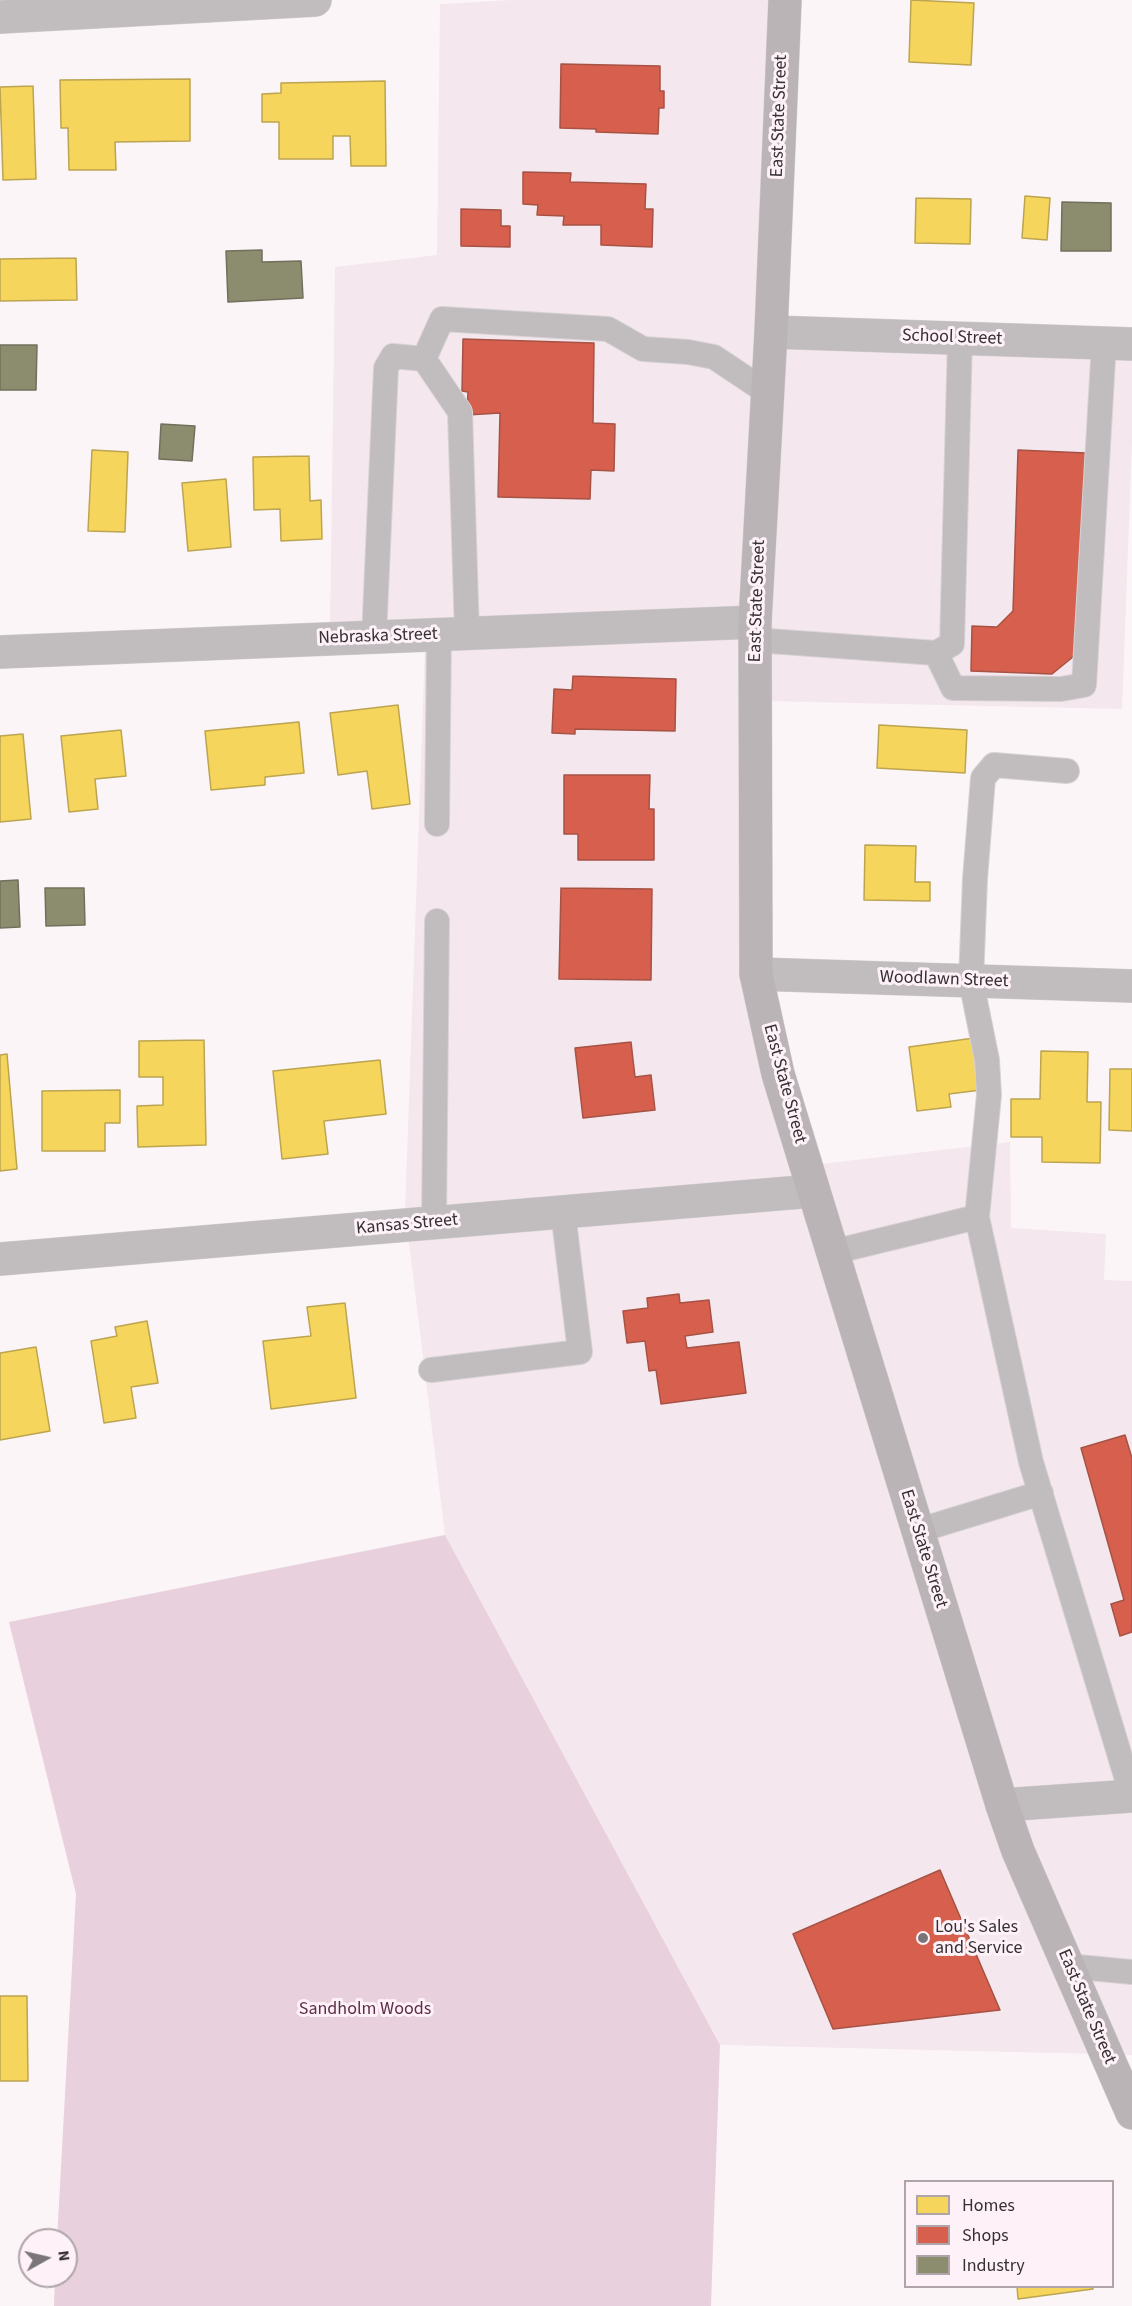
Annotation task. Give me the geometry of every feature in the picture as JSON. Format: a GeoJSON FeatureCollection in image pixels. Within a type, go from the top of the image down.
{"type":"FeatureCollection","features":[{"type":"Feature","properties":{"kind":"main road","name":"East State Street"},"geometry":{"type":"LineString","coordinates":[[784,0],[771,332],[755,631],[756,974],[778,1074],[1002,1805],[1018,1851],[1068,1966],[1125,2070],[1132,2113]]}},
{"type":"Feature","properties":{"kind":"street"},"geometry":{"type":"LineString","coordinates":[[0,17],[315,0]]}},
{"type":"Feature","properties":{"kind":"street","name":"School Street"},"geometry":{"type":"LineString","coordinates":[[771,332],[1118,344]]}},
{"type":"Feature","properties":{"kind":"street","name":"Nebraska Street"},"geometry":{"type":"LineString","coordinates":[[0,652],[453,634],[755,631]]}},
{"type":"Feature","properties":{"kind":"street","name":"Woodlawn Street"},"geometry":{"type":"LineString","coordinates":[[756,974],[1132,986]]}},
{"type":"Feature","properties":{"kind":"street","name":"Kansas Street"},"geometry":{"type":"LineString","coordinates":[[0,1259],[813,1191]]}},
{"type":"Feature","properties":{"kind":"street"},"geometry":{"type":"LineString","coordinates":[[1002,1805],[1132,1796]]}},
{"type":"Feature","properties":{"kind":"lane"},"geometry":{"type":"LineString","coordinates":[[424,359],[442,319],[608,329],[643,349],[688,352],[714,357],[768,393]]}},
{"type":"Feature","properties":{"kind":"lane"},"geometry":{"type":"LineString","coordinates":[[755,631],[936,653],[952,644],[960,338]]}},
{"type":"Feature","properties":{"kind":"lane"},"geometry":{"type":"LineString","coordinates":[[936,653],[953,688],[1061,689],[1084,685],[1118,344]]}},
{"type":"Feature","properties":{"kind":"lane"},"geometry":{"type":"LineString","coordinates":[[375,637],[386,368],[393,356],[424,359]]}},
{"type":"Feature","properties":{"kind":"lane"},"geometry":{"type":"LineString","coordinates":[[424,359],[460,412],[453,634],[437,824]]}},
{"type":"Feature","properties":{"kind":"lane"},"geometry":{"type":"LineString","coordinates":[[1067,771],[994,765],[983,778],[975,879],[971,981],[987,1060],[989,1095],[977,1217],[1031,1462],[1132,1796]]}},
{"type":"Feature","properties":{"kind":"lane"},"geometry":{"type":"LineString","coordinates":[[434,1222],[437,921]]}},
{"type":"Feature","properties":{"kind":"lane"},"geometry":{"type":"LineString","coordinates":[[431,1370],[580,1352],[563,1212]]}},
{"type":"Feature","properties":{"kind":"lane"},"geometry":{"type":"LineString","coordinates":[[832,1252],[977,1217]]}},
{"type":"Feature","properties":{"kind":"lane"},"geometry":{"type":"LineString","coordinates":[[917,1531],[1041,1493]]}},
{"type":"Feature","properties":{"kind":"lane"},"geometry":{"type":"LineString","coordinates":[[1068,1966],[1132,1972]]}},
{"type":"Feature","properties":{"kind":"shaded area"},"geometry":{"type":"Polygon","coordinates":[[[512,0],[775,0],[747,975],[802,1182],[405,1212],[425,646],[330,630],[335,267],[437,255],[440,4],[512,0]]]}},
{"type":"Feature","properties":{"kind":"shaded area"},"geometry":{"type":"Polygon","coordinates":[[[778,341],[1132,353],[1132,443],[1122,709],[762,701],[778,341]]]}},
{"type":"Feature","properties":{"kind":"shaded area"},"geometry":{"type":"Polygon","coordinates":[[[1010,1142],[1011,1228],[1106,1234],[1104,1280],[1132,1281],[1132,1789],[1008,1799],[812,1165],[1010,1142]]]}},
{"type":"Feature","properties":{"kind":"shaded area"},"geometry":{"type":"Polygon","coordinates":[[[806,1203],[1097,2054],[720,2045],[445,1535],[408,1235],[806,1203]]]}},
{"type":"Feature","properties":{"kind":"shaded area"},"geometry":{"type":"Polygon","coordinates":[[[1132,1804],[1132,2055],[1119,2056],[1014,1812],[1132,1804]]]}},
{"type":"Feature","properties":{"kind":"green space","name":"Sandholm Woods"},"geometry":{"type":"Polygon","coordinates":[[[445,1535],[720,2045],[711,2306],[54,2306],[55,2288],[78,2288],[78,2228],[58,2228],[76,1894],[9,1622],[445,1535]]]}},
{"type":"Feature","properties":{"kind":"building: Homes"},"geometry":{"type":"Polygon","coordinates":[[[911,0],[974,3],[971,65],[909,62],[911,0]]]}},
{"type":"Feature","properties":{"kind":"building: Homes"},"geometry":{"type":"Polygon","coordinates":[[[190,79],[190,141],[115,142],[116,170],[69,170],[68,128],[61,128],[60,80],[190,79]]]}},
{"type":"Feature","properties":{"kind":"building: Homes"},"geometry":{"type":"Polygon","coordinates":[[[385,81],[386,166],[351,166],[350,136],[333,136],[333,159],[279,159],[279,122],[262,122],[262,94],[281,93],[281,83],[385,81]]]}},
{"type":"Feature","properties":{"kind":"building: Homes"},"geometry":{"type":"Polygon","coordinates":[[[33,86],[36,179],[3,180],[0,87],[33,86]]]}},
{"type":"Feature","properties":{"kind":"building: Homes"},"geometry":{"type":"Polygon","coordinates":[[[1025,196],[1050,198],[1047,240],[1022,238],[1025,196]]]}},
{"type":"Feature","properties":{"kind":"building: Homes"},"geometry":{"type":"Polygon","coordinates":[[[916,198],[971,199],[970,244],[915,243],[916,198]]]}},
{"type":"Feature","properties":{"kind":"building: Homes"},"geometry":{"type":"Polygon","coordinates":[[[76,258],[77,300],[0,301],[0,259],[76,258]]]}},
{"type":"Feature","properties":{"kind":"building: Homes"},"geometry":{"type":"Polygon","coordinates":[[[92,450],[128,452],[125,532],[88,531],[92,450]]]}},
{"type":"Feature","properties":{"kind":"building: Homes"},"geometry":{"type":"Polygon","coordinates":[[[309,456],[310,501],[321,500],[322,539],[281,541],[280,509],[254,510],[253,457],[309,456]]]}},
{"type":"Feature","properties":{"kind":"building: Homes"},"geometry":{"type":"Polygon","coordinates":[[[226,479],[231,547],[188,551],[182,483],[226,479]]]}},
{"type":"Feature","properties":{"kind":"building: Homes"},"geometry":{"type":"Polygon","coordinates":[[[398,705],[410,804],[372,809],[367,771],[338,775],[330,713],[398,705]]]}},
{"type":"Feature","properties":{"kind":"building: Homes"},"geometry":{"type":"Polygon","coordinates":[[[299,722],[304,773],[265,777],[265,785],[211,790],[205,731],[299,722]]]}},
{"type":"Feature","properties":{"kind":"building: Homes"},"geometry":{"type":"Polygon","coordinates":[[[879,725],[967,730],[965,773],[877,768],[879,725]]]}},
{"type":"Feature","properties":{"kind":"building: Homes"},"geometry":{"type":"Polygon","coordinates":[[[121,730],[126,776],[95,779],[98,809],[69,812],[61,736],[121,730]]]}},
{"type":"Feature","properties":{"kind":"building: Homes"},"geometry":{"type":"Polygon","coordinates":[[[23,734],[31,819],[0,822],[0,736],[23,734]]]}},
{"type":"Feature","properties":{"kind":"building: Homes"},"geometry":{"type":"Polygon","coordinates":[[[865,845],[916,846],[915,882],[930,882],[930,901],[864,900],[865,845]]]}},
{"type":"Feature","properties":{"kind":"building: Homes"},"geometry":{"type":"Polygon","coordinates":[[[974,1038],[981,1090],[949,1094],[951,1107],[917,1111],[909,1047],[974,1038]]]}},
{"type":"Feature","properties":{"kind":"building: Homes"},"geometry":{"type":"Polygon","coordinates":[[[204,1040],[206,1145],[138,1147],[137,1106],[163,1105],[163,1077],[139,1077],[139,1041],[204,1040]]]}},
{"type":"Feature","properties":{"kind":"building: Homes"},"geometry":{"type":"Polygon","coordinates":[[[1041,1051],[1088,1052],[1087,1102],[1101,1102],[1100,1163],[1042,1162],[1042,1137],[1011,1137],[1011,1099],[1040,1099],[1041,1051]]]}},
{"type":"Feature","properties":{"kind":"building: Homes"},"geometry":{"type":"Polygon","coordinates":[[[7,1054],[17,1169],[0,1171],[0,1055],[7,1054]]]}},
{"type":"Feature","properties":{"kind":"building: Homes"},"geometry":{"type":"Polygon","coordinates":[[[380,1060],[386,1114],[324,1121],[328,1154],[282,1159],[273,1071],[380,1060]]]}},
{"type":"Feature","properties":{"kind":"building: Homes"},"geometry":{"type":"Polygon","coordinates":[[[1110,1069],[1132,1069],[1132,1131],[1109,1130],[1110,1069]]]}},
{"type":"Feature","properties":{"kind":"building: Homes"},"geometry":{"type":"Polygon","coordinates":[[[120,1090],[120,1123],[105,1123],[105,1151],[42,1151],[42,1091],[120,1090]]]}},
{"type":"Feature","properties":{"kind":"building: Homes"},"geometry":{"type":"Polygon","coordinates":[[[345,1303],[356,1398],[271,1409],[263,1341],[311,1336],[307,1307],[345,1303]]]}},
{"type":"Feature","properties":{"kind":"building: Homes"},"geometry":{"type":"Polygon","coordinates":[[[147,1321],[158,1383],[131,1387],[136,1418],[104,1423],[91,1341],[117,1336],[115,1327],[147,1321]]]}},
{"type":"Feature","properties":{"kind":"building: Homes"},"geometry":{"type":"Polygon","coordinates":[[[36,1347],[50,1431],[0,1440],[0,1353],[36,1347]]]}},
{"type":"Feature","properties":{"kind":"building: Homes"},"geometry":{"type":"Polygon","coordinates":[[[0,1996],[27,1996],[28,2081],[0,2081],[0,1996]]]}},
{"type":"Feature","properties":{"kind":"building: Homes"},"geometry":{"type":"Polygon","coordinates":[[[1017,2288],[1093,2288],[1093,2289],[1018,2299],[1017,2288]]]}},
{"type":"Feature","properties":{"kind":"building: Shops"},"geometry":{"type":"Polygon","coordinates":[[[561,64],[660,66],[660,91],[664,91],[664,108],[659,108],[658,134],[560,128],[561,64]]]}},
{"type":"Feature","properties":{"kind":"building: Shops"},"geometry":{"type":"Polygon","coordinates":[[[523,172],[571,173],[570,182],[646,184],[645,209],[653,209],[652,247],[601,245],[601,225],[563,225],[564,216],[537,215],[538,205],[523,204],[523,172]]]}},
{"type":"Feature","properties":{"kind":"building: Shops"},"geometry":{"type":"Polygon","coordinates":[[[461,209],[501,210],[501,226],[510,226],[510,247],[461,246],[461,209]]]}},
{"type":"Feature","properties":{"kind":"building: Shops"},"geometry":{"type":"Polygon","coordinates":[[[463,339],[594,343],[593,423],[615,424],[614,471],[591,470],[590,499],[498,497],[500,413],[467,415],[468,392],[462,391],[463,339]]]}},
{"type":"Feature","properties":{"kind":"building: Shops"},"geometry":{"type":"Polygon","coordinates":[[[1018,450],[1086,453],[1079,652],[1052,674],[971,671],[972,626],[997,627],[1013,611],[1018,450]]]}},
{"type":"Feature","properties":{"kind":"building: Shops"},"geometry":{"type":"Polygon","coordinates":[[[573,676],[676,679],[675,731],[575,729],[575,734],[552,733],[554,689],[572,690],[573,676]]]}},
{"type":"Feature","properties":{"kind":"building: Shops"},"geometry":{"type":"Polygon","coordinates":[[[564,775],[650,775],[649,809],[654,809],[654,860],[578,860],[578,834],[564,834],[564,775]]]}},
{"type":"Feature","properties":{"kind":"building: Shops"},"geometry":{"type":"Polygon","coordinates":[[[561,888],[652,889],[651,980],[559,979],[561,888]]]}},
{"type":"Feature","properties":{"kind":"building: Shops"},"geometry":{"type":"Polygon","coordinates":[[[631,1042],[635,1077],[651,1075],[655,1110],[583,1118],[575,1048],[631,1042]]]}},
{"type":"Feature","properties":{"kind":"building: Shops"},"geometry":{"type":"Polygon","coordinates":[[[679,1294],[680,1303],[709,1300],[713,1332],[685,1336],[687,1348],[739,1342],[746,1393],[661,1404],[656,1370],[649,1371],[645,1341],[627,1343],[623,1311],[648,1308],[647,1298],[679,1294]]]}},
{"type":"Feature","properties":{"kind":"building: Shops"},"geometry":{"type":"Polygon","coordinates":[[[1125,1435],[1132,1458],[1132,1632],[1120,1636],[1111,1604],[1124,1600],[1081,1448],[1125,1435]]]}},
{"type":"Feature","properties":{"kind":"building: Shops"},"geometry":{"type":"Polygon","coordinates":[[[940,1870],[1000,2010],[833,2029],[793,1934],[940,1870]]]}},
{"type":"Feature","properties":{"kind":"building: Industry"},"geometry":{"type":"Polygon","coordinates":[[[1062,202],[1111,203],[1111,251],[1061,251],[1062,202]]]}},
{"type":"Feature","properties":{"kind":"building: Industry"},"geometry":{"type":"Polygon","coordinates":[[[262,250],[262,262],[301,261],[303,298],[228,302],[226,251],[262,250]]]}},
{"type":"Feature","properties":{"kind":"building: Industry"},"geometry":{"type":"Polygon","coordinates":[[[0,345],[37,345],[36,390],[0,390],[0,345]]]}},
{"type":"Feature","properties":{"kind":"building: Industry"},"geometry":{"type":"Polygon","coordinates":[[[161,424],[195,426],[192,461],[159,459],[161,424]]]}},
{"type":"Feature","properties":{"kind":"building: Industry"},"geometry":{"type":"Polygon","coordinates":[[[18,880],[20,927],[0,928],[0,881],[18,880]]]}},
{"type":"Feature","properties":{"kind":"building: Industry"},"geometry":{"type":"Polygon","coordinates":[[[45,888],[84,888],[85,925],[46,926],[45,888]]]}},
{"type":"Feature","properties":{"kind":"place","name":"Lou's Sales and Service"},"geometry":{"type":"Point","coordinates":[923,1938]}}]}
